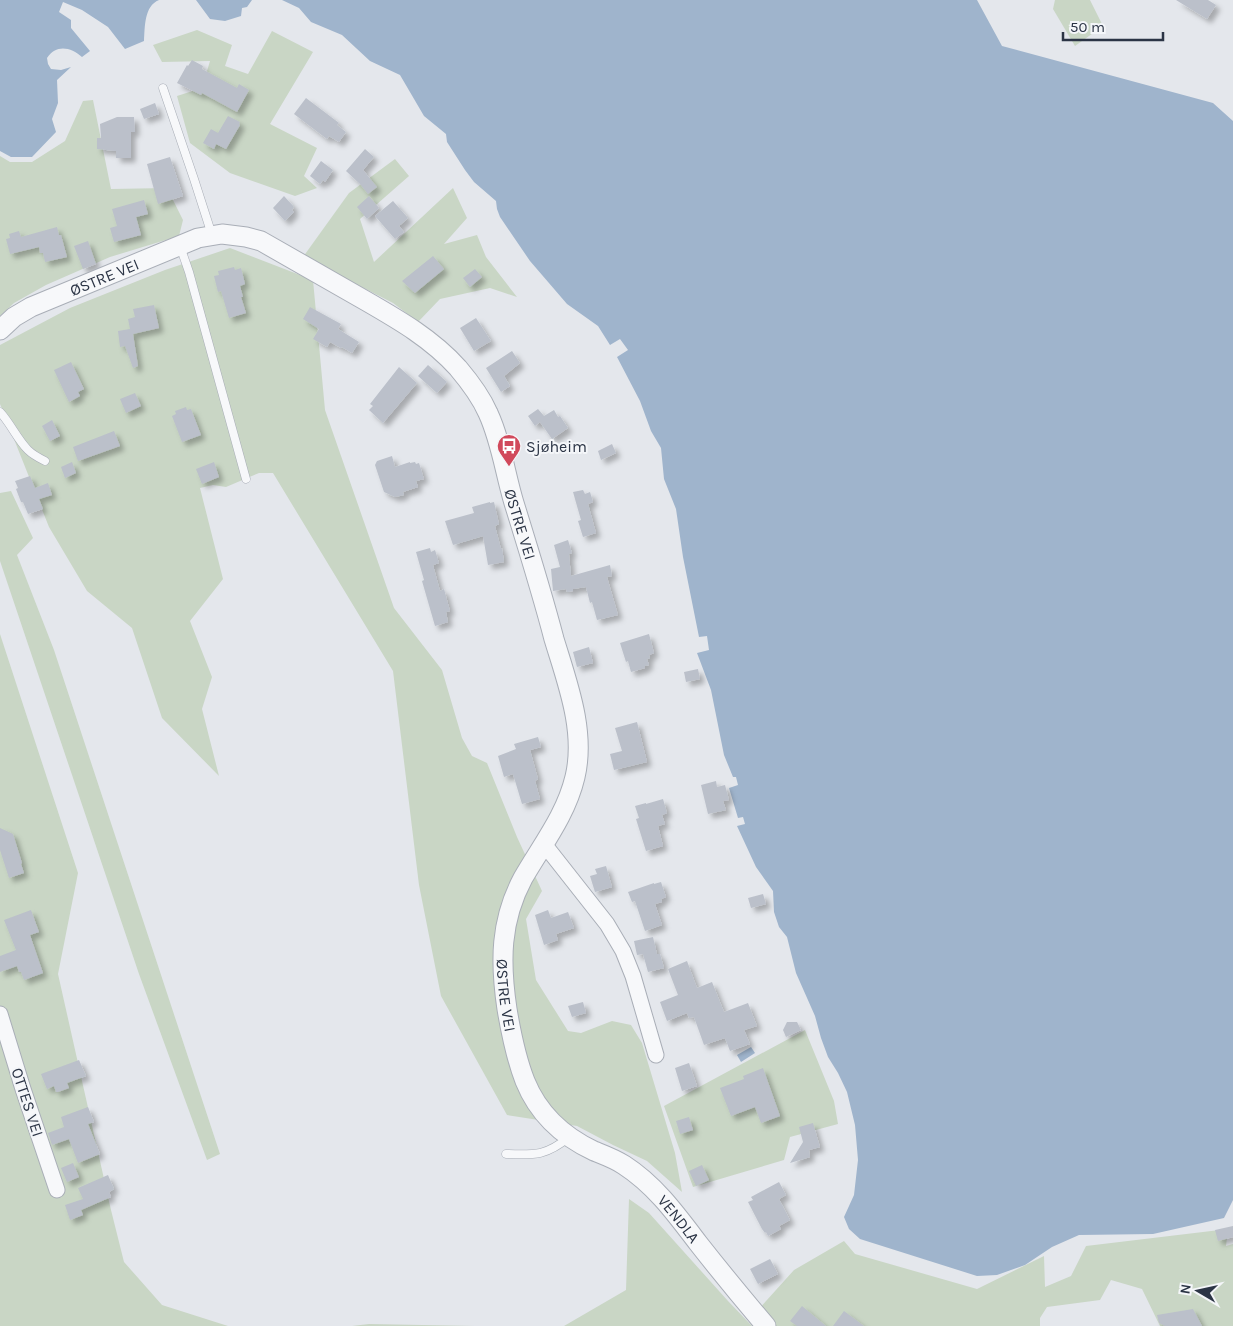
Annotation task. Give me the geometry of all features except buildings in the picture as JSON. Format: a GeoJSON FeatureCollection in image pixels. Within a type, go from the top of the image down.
{"type":"FeatureCollection","features":[{"type":"Feature","properties":{"kind":"street","name":"ØSTRE VEI"},"geometry":{"type":"LineString","coordinates":[[0,330],[14,317],[31,307],[198,238],[232,234],[261,241],[422,335],[449,359],[470,384],[487,411],[495,431],[514,503],[558,650],[577,733],[577,764],[571,792],[558,821],[518,888],[508,916],[502,965],[508,1018],[526,1083],[547,1117],[569,1137]]}},
{"type":"Feature","properties":{"kind":"street"},"geometry":{"type":"LineString","coordinates":[[544,844],[607,924],[623,951],[633,976],[656,1055]]}},
{"type":"Feature","properties":{"kind":"street","name":"OTTES VEI"},"geometry":{"type":"LineString","coordinates":[[0,1014],[57,1190]]}},
{"type":"Feature","properties":{"kind":"street","name":"VENDLA"},"geometry":{"type":"LineString","coordinates":[[569,1137],[623,1164],[650,1185],[672,1208],[766,1326]]}},
{"type":"Feature","properties":{"kind":"lane"},"geometry":{"type":"LineString","coordinates":[[163,88],[212,235]]}},
{"type":"Feature","properties":{"kind":"lane"},"geometry":{"type":"LineString","coordinates":[[180,246],[189,272],[246,479]]}},
{"type":"Feature","properties":{"kind":"lane"},"geometry":{"type":"LineString","coordinates":[[0,412],[26,448],[45,461]]}},
{"type":"Feature","properties":{"kind":"lane"},"geometry":{"type":"LineString","coordinates":[[506,1154],[531,1155],[544,1153],[569,1137]]}},
{"type":"Feature","properties":{"kind":"green space"},"geometry":{"type":"Polygon","coordinates":[[[1055,0],[1090,0],[1103,26],[1075,46],[1053,9],[1055,0]]]}},
{"type":"Feature","properties":{"kind":"green space"},"geometry":{"type":"Polygon","coordinates":[[[197,30],[232,45],[225,66],[248,74],[272,31],[313,52],[270,124],[317,148],[304,176],[317,188],[295,196],[230,173],[190,143],[177,96],[202,88],[210,61],[162,62],[153,45],[197,30]]]}},
{"type":"Feature","properties":{"kind":"green space"},"geometry":{"type":"Polygon","coordinates":[[[93,100],[111,189],[167,188],[183,220],[179,236],[110,257],[46,285],[14,303],[0,316],[0,156],[10,162],[32,162],[65,141],[83,101],[93,100]]]}},
{"type":"Feature","properties":{"kind":"green space"},"geometry":{"type":"Polygon","coordinates":[[[395,159],[409,176],[360,219],[374,262],[453,188],[467,218],[444,244],[477,235],[486,257],[517,297],[490,288],[440,299],[418,322],[393,303],[303,257],[349,193],[395,159]]]}},
{"type":"Feature","properties":{"kind":"green space"},"geometry":{"type":"Polygon","coordinates":[[[230,248],[313,280],[325,410],[394,608],[442,670],[462,738],[472,756],[487,763],[517,837],[542,891],[526,919],[536,980],[568,1031],[581,1033],[612,1021],[631,1025],[642,1043],[675,1153],[682,1192],[647,1161],[577,1126],[507,1115],[441,996],[419,885],[393,671],[273,473],[259,473],[226,487],[213,485],[200,488],[223,579],[190,621],[212,677],[202,709],[219,776],[162,718],[132,628],[87,591],[49,527],[0,404],[0,345],[70,308],[165,270],[230,248]]]}},
{"type":"Feature","properties":{"kind":"green space"},"geometry":{"type":"Polygon","coordinates":[[[11,491],[33,538],[17,555],[54,650],[220,1154],[207,1160],[139,974],[0,561],[0,493],[11,491]]]}},
{"type":"Feature","properties":{"kind":"green space"},"geometry":{"type":"Polygon","coordinates":[[[0,634],[78,873],[58,974],[124,1262],[162,1305],[228,1326],[0,1326],[0,634]]]}},
{"type":"Feature","properties":{"kind":"green space"},"geometry":{"type":"Polygon","coordinates":[[[805,1030],[834,1101],[838,1124],[790,1137],[784,1160],[693,1187],[664,1106],[805,1030]]]}},
{"type":"Feature","properties":{"kind":"green space"},"geometry":{"type":"Polygon","coordinates":[[[629,1199],[649,1213],[752,1326],[564,1326],[626,1290],[629,1199]]]}},
{"type":"Feature","properties":{"kind":"green space"},"geometry":{"type":"Polygon","coordinates":[[[1228,1229],[1226,1246],[1233,1244],[1233,1326],[1160,1326],[1142,1289],[1111,1280],[1100,1300],[1047,1307],[1040,1318],[1040,1326],[775,1326],[758,1310],[794,1270],[844,1241],[855,1254],[977,1289],[1044,1256],[1045,1287],[1071,1276],[1086,1246],[1228,1229]]]}},
{"type":"Feature","properties":{"kind":"green space"},"geometry":{"type":"Polygon","coordinates":[[[369,1324],[475,1326],[352,1326],[369,1324]]]}},
{"type":"Feature","properties":{"kind":"water"},"geometry":{"type":"Polygon","coordinates":[[[0,0],[159,0],[150,7],[148,12],[144,41],[125,49],[108,27],[82,10],[63,2],[59,12],[71,20],[71,28],[90,51],[82,57],[64,48],[55,51],[47,58],[51,69],[61,70],[71,67],[57,80],[58,103],[52,119],[56,132],[32,157],[11,157],[0,151],[0,0]]]}},
{"type":"Feature","properties":{"kind":"water"},"geometry":{"type":"Polygon","coordinates":[[[196,0],[252,0],[247,7],[242,8],[241,16],[225,21],[210,19],[196,0]]]}},
{"type":"Feature","properties":{"kind":"water"},"geometry":{"type":"Polygon","coordinates":[[[282,0],[977,0],[1002,46],[1213,103],[1233,121],[1233,1200],[1224,1218],[1153,1234],[1079,1235],[1052,1247],[1025,1265],[997,1275],[977,1276],[860,1239],[849,1229],[844,1217],[854,1195],[858,1160],[855,1125],[847,1092],[828,1057],[815,1016],[796,973],[787,937],[779,927],[774,912],[773,891],[756,867],[737,826],[745,824],[743,817],[738,818],[729,788],[738,785],[736,777],[733,777],[724,755],[711,690],[697,653],[709,650],[707,636],[699,637],[683,557],[676,509],[664,479],[661,448],[651,431],[640,401],[617,357],[628,350],[620,339],[610,345],[598,326],[567,304],[530,261],[500,217],[496,201],[474,182],[447,142],[446,134],[424,116],[400,75],[370,61],[342,35],[311,22],[299,8],[282,0]]]}},
{"type":"Feature","properties":{"kind":"water"},"geometry":{"type":"Polygon","coordinates":[[[751,1047],[755,1053],[741,1062],[737,1055],[751,1047]]]}},
{"type":"Feature","properties":{"kind":"place","name":"Sjøheim"},"geometry":{"type":"Point","coordinates":[509,467]}}]}
